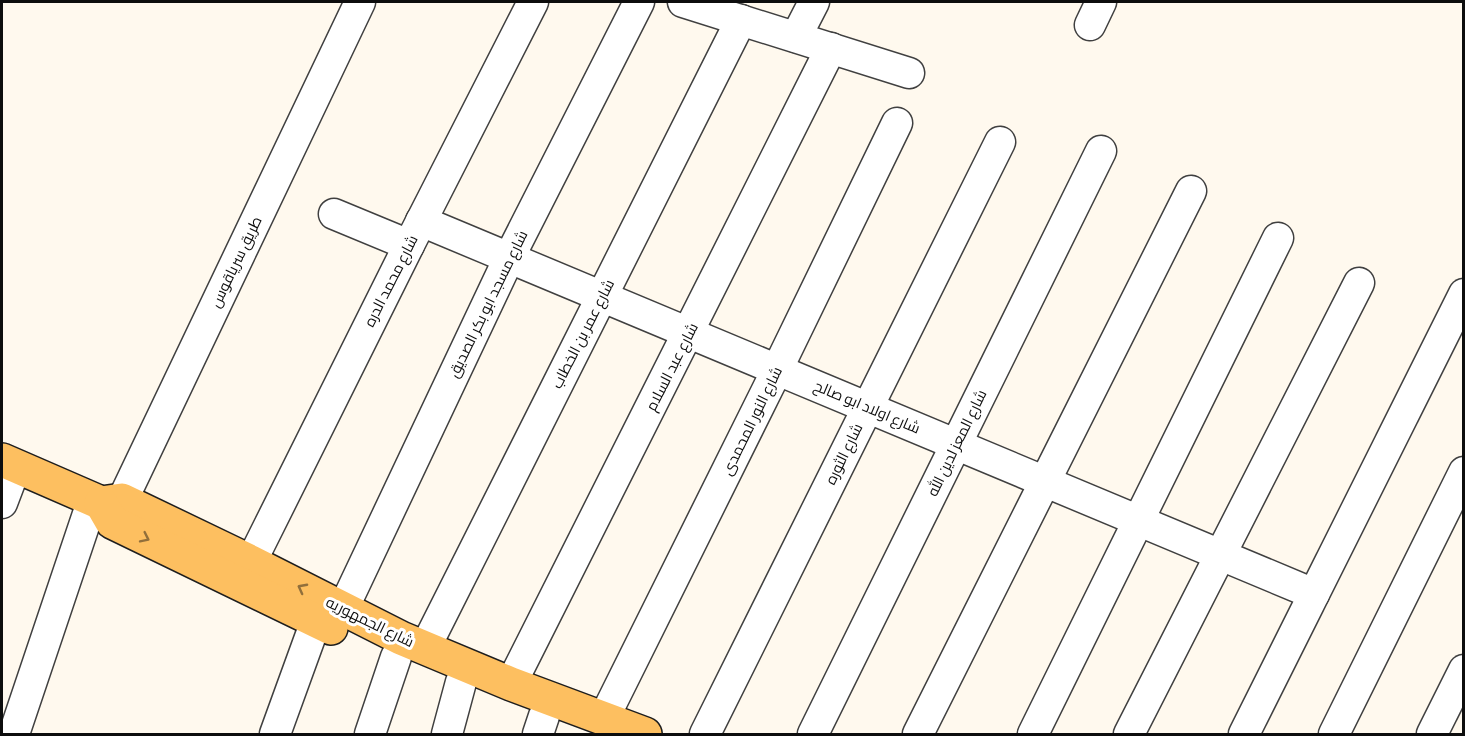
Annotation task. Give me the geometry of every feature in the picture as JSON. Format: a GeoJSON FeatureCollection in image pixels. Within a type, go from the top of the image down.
{"type":"FeatureCollection","features":[{"type":"Feature","properties":{"kind":"main road","name":"شارع الجمهوريه"},"geometry":{"type":"LineString","coordinates":[[9,463],[107,506],[251,562],[329,615]]}},
{"type":"Feature","properties":{"kind":"main road","name":"شارع الجمهوريه"},"geometry":{"type":"LineString","coordinates":[[107,506],[329,615],[411,652],[511,684],[599,726]]}},
{"type":"Feature","properties":{"kind":"main road","name":"شارع الجمهوريه"},"geometry":{"type":"LineString","coordinates":[[411,652],[541,725],[599,726],[645,735]]}},
{"type":"Feature","properties":{"kind":"street","name":"طريق سرياقوس"},"geometry":{"type":"LineString","coordinates":[[14,735],[107,506],[360,2]]}},
{"type":"Feature","properties":{"kind":"street","name":"شارع محمد الدره"},"geometry":{"type":"LineString","coordinates":[[251,562],[533,2]]}},
{"type":"Feature","properties":{"kind":"street","name":"شارع مسجد ابو بكر الصديق"},"geometry":{"type":"LineString","coordinates":[[275,735],[329,615],[639,2]]}},
{"type":"Feature","properties":{"kind":"street"},"geometry":{"type":"LineString","coordinates":[[683,2],[909,73]]}},
{"type":"Feature","properties":{"kind":"street"},"geometry":{"type":"LineString","coordinates":[[796,37],[814,2]]}},
{"type":"Feature","properties":{"kind":"street","name":"شارع عمر بن الخطاب"},"geometry":{"type":"LineString","coordinates":[[370,735],[411,652],[601,296],[741,20]]}},
{"type":"Feature","properties":{"kind":"street","name":"شارع عبد السلام"},"geometry":{"type":"LineString","coordinates":[[511,684],[831,48]]}},
{"type":"Feature","properties":{"kind":"street","name":"شارع النور المحمدى"},"geometry":{"type":"LineString","coordinates":[[599,726],[777,370],[897,123]]}},
{"type":"Feature","properties":{"kind":"street","name":"شارع الثوره"},"geometry":{"type":"LineString","coordinates":[[705,735],[1000,142]]}},
{"type":"Feature","properties":{"kind":"street","name":"شارع المعز لدين الله"},"geometry":{"type":"LineString","coordinates":[[813,735],[1101,151]]}},
{"type":"Feature","properties":{"kind":"street"},"geometry":{"type":"LineString","coordinates":[[918,735],[1191,191]]}},
{"type":"Feature","properties":{"kind":"street","name":"شارع اولاد ابو صالح"},"geometry":{"type":"LineString","coordinates":[[334,214],[509,258],[1314,594]]}},
{"type":"Feature","properties":{"kind":"street"},"geometry":{"type":"LineString","coordinates":[[1033,735],[1278,238]]}},
{"type":"Feature","properties":{"kind":"street"},"geometry":{"type":"LineString","coordinates":[[1129,735],[1359,283]]}},
{"type":"Feature","properties":{"kind":"street"},"geometry":{"type":"LineString","coordinates":[[1244,735],[1464,294]]}},
{"type":"Feature","properties":{"kind":"street"},"geometry":{"type":"LineString","coordinates":[[2,503],[9,463]]}},
{"type":"Feature","properties":{"kind":"street"},"geometry":{"type":"LineString","coordinates":[[1334,735],[1464,471]]}},
{"type":"Feature","properties":{"kind":"street"},"geometry":{"type":"LineString","coordinates":[[1432,735],[1464,670]]}},
{"type":"Feature","properties":{"kind":"street"},"geometry":{"type":"LineString","coordinates":[[447,735],[461,682]]}}]}
